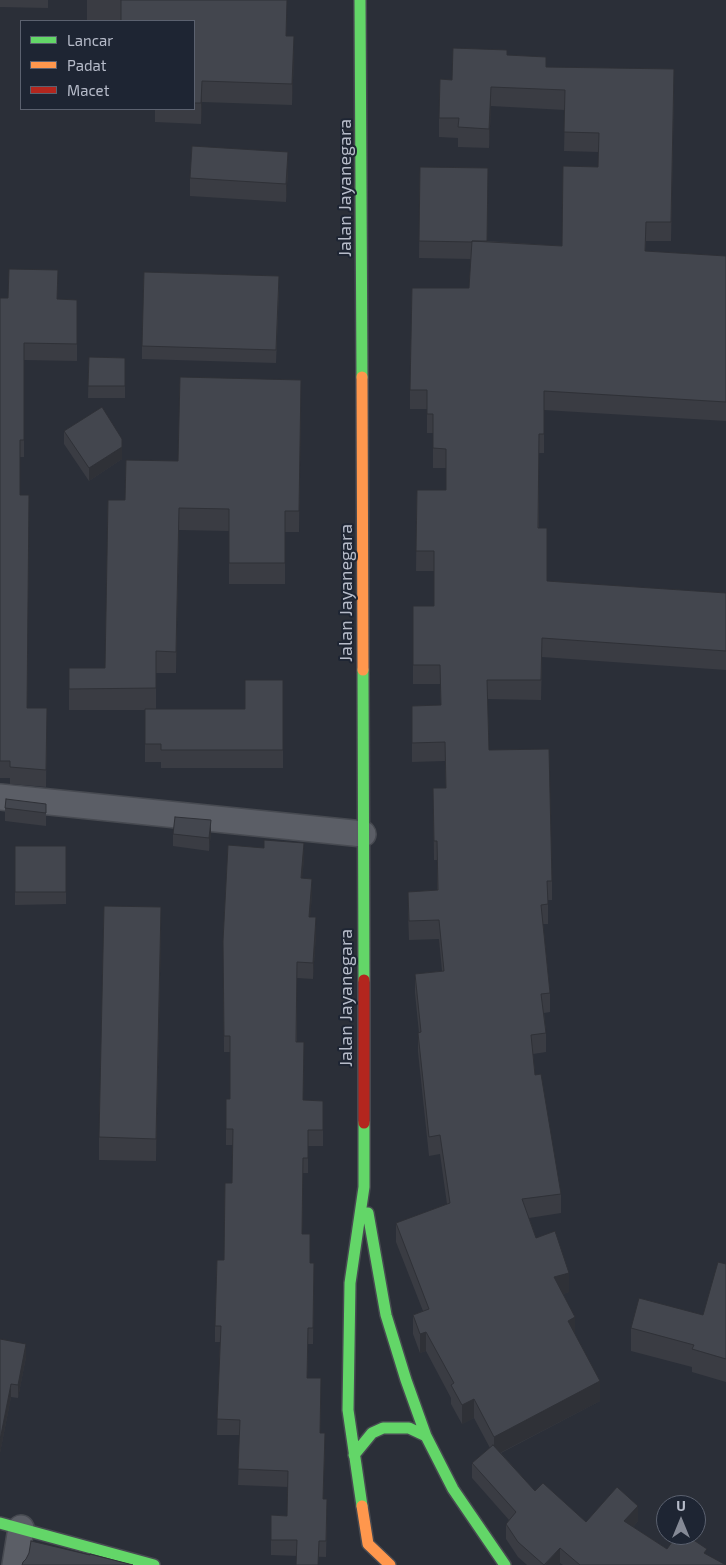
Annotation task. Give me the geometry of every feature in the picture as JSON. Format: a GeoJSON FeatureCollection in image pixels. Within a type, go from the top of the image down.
{"type":"FeatureCollection","features":[{"type":"Feature","properties":{"kind":"main road","name":"Jalan Jayanegara"},"geometry":{"type":"LineString","coordinates":[[360,0],[364,647],[364,1186],[350,1283],[348,1410],[368,1544],[368,1558]]}},
{"type":"Feature","properties":{"kind":"main road","name":"Jalan Jayanegara"},"geometry":{"type":"LineString","coordinates":[[364,1186],[386,1314],[406,1380],[426,1436],[453,1489],[505,1565]]}},
{"type":"Feature","properties":{"kind":"main road"},"geometry":{"type":"LineString","coordinates":[[354,1455],[372,1433],[383,1428],[409,1428],[426,1436]]}},
{"type":"Feature","properties":{"kind":"main road"},"geometry":{"type":"LineString","coordinates":[[10,1526],[154,1565]]}},
{"type":"Feature","properties":{"kind":"main road"},"geometry":{"type":"LineString","coordinates":[[368,1544],[390,1565]]}},
{"type":"Feature","properties":{"kind":"street"},"geometry":{"type":"LineString","coordinates":[[0,797],[363,834]]}},
{"type":"Feature","properties":{"kind":"street"},"geometry":{"type":"LineString","coordinates":[[10,1526],[15,1565]]}},
{"type":"Feature","properties":{"kind":"building"},"geometry":{"type":"Polygon","coordinates":[[[121,0],[287,0],[286,36],[294,36],[292,84],[202,81],[201,103],[195,103],[195,20],[121,20],[121,0]]]}},
{"type":"Feature","properties":{"kind":"building"},"geometry":{"type":"Polygon","coordinates":[[[453,48],[507,50],[507,55],[546,57],[546,67],[674,69],[671,222],[646,222],[645,251],[726,256],[726,402],[544,391],[544,434],[539,434],[538,528],[547,528],[547,581],[726,593],[726,651],[542,638],[541,680],[487,680],[489,750],[549,749],[552,881],[547,881],[548,904],[541,905],[550,993],[541,994],[546,1033],[531,1035],[535,1075],[541,1074],[561,1194],[522,1199],[536,1238],[555,1231],[569,1273],[554,1277],[575,1317],[568,1321],[600,1381],[494,1437],[474,1399],[462,1405],[451,1385],[454,1383],[426,1332],[420,1334],[413,1315],[429,1309],[396,1223],[450,1203],[440,1135],[429,1137],[418,1033],[421,1032],[415,974],[444,971],[439,920],[409,921],[408,892],[438,890],[437,841],[434,841],[433,788],[446,788],[445,742],[412,743],[412,706],[441,705],[440,665],[413,665],[413,606],[434,606],[434,551],[416,551],[417,490],[446,490],[446,449],[433,448],[433,414],[427,414],[427,390],[410,390],[412,288],[469,288],[472,241],[562,246],[563,166],[598,167],[599,133],[564,132],[565,90],[491,87],[489,129],[458,127],[459,118],[439,118],[440,79],[452,80],[453,48]]]}},
{"type":"Feature","properties":{"kind":"building"},"geometry":{"type":"Polygon","coordinates":[[[192,146],[288,152],[286,184],[190,178],[192,146]]]}},
{"type":"Feature","properties":{"kind":"building"},"geometry":{"type":"Polygon","coordinates":[[[420,167],[488,168],[487,241],[419,241],[420,167]]]}},
{"type":"Feature","properties":{"kind":"building"},"geometry":{"type":"Polygon","coordinates":[[[9,269],[58,270],[57,299],[77,300],[77,344],[24,343],[24,440],[20,440],[20,495],[29,495],[27,708],[47,708],[46,770],[10,767],[10,761],[0,761],[0,298],[8,298],[9,269]]]}},
{"type":"Feature","properties":{"kind":"building"},"geometry":{"type":"Polygon","coordinates":[[[144,272],[279,276],[276,350],[142,346],[144,272]]]}},
{"type":"Feature","properties":{"kind":"building"},"geometry":{"type":"Polygon","coordinates":[[[89,357],[125,358],[125,386],[88,386],[89,357]]]}},
{"type":"Feature","properties":{"kind":"building"},"geometry":{"type":"Polygon","coordinates":[[[180,377],[301,380],[299,511],[285,511],[285,563],[229,563],[229,509],[179,508],[176,652],[156,651],[156,688],[69,689],[69,668],[105,668],[108,500],[125,500],[126,460],[178,461],[180,377]]]}},
{"type":"Feature","properties":{"kind":"building"},"geometry":{"type":"Polygon","coordinates":[[[102,407],[122,439],[122,447],[89,468],[64,431],[102,407]]]}},
{"type":"Feature","properties":{"kind":"building"},"geometry":{"type":"Polygon","coordinates":[[[245,680],[283,680],[283,750],[161,750],[161,744],[145,744],[145,709],[245,709],[245,680]]]}},
{"type":"Feature","properties":{"kind":"building"},"geometry":{"type":"Polygon","coordinates":[[[6,799],[46,804],[46,813],[5,808],[6,799]]]}},
{"type":"Feature","properties":{"kind":"building"},"geometry":{"type":"Polygon","coordinates":[[[175,817],[211,820],[209,838],[173,834],[175,817]]]}},
{"type":"Feature","properties":{"kind":"building"},"geometry":{"type":"Polygon","coordinates":[[[264,840],[304,843],[301,878],[312,879],[309,917],[316,917],[313,963],[297,962],[296,1042],[304,1042],[303,1100],[323,1101],[323,1130],[308,1130],[308,1158],[303,1158],[302,1234],[310,1234],[310,1263],[314,1263],[313,1328],[308,1328],[307,1378],[321,1378],[320,1433],[325,1433],[323,1499],[327,1499],[326,1541],[319,1541],[318,1565],[296,1565],[297,1540],[271,1540],[271,1515],[287,1516],[288,1471],[238,1469],[240,1420],[217,1419],[221,1326],[215,1326],[217,1260],[224,1260],[225,1183],[232,1183],[233,1129],[226,1129],[226,1099],[230,1099],[230,1036],[224,1036],[223,941],[228,845],[264,848],[264,840]]]}},
{"type":"Feature","properties":{"kind":"building"},"geometry":{"type":"Polygon","coordinates":[[[15,846],[66,846],[66,892],[15,892],[15,846]]]}},
{"type":"Feature","properties":{"kind":"building"},"geometry":{"type":"Polygon","coordinates":[[[104,906],[161,907],[156,1139],[99,1137],[104,906]]]}},
{"type":"Feature","properties":{"kind":"building"},"geometry":{"type":"Polygon","coordinates":[[[718,1262],[726,1264],[726,1359],[692,1349],[694,1345],[631,1328],[639,1298],[703,1315],[718,1262]]]}},
{"type":"Feature","properties":{"kind":"building"},"geometry":{"type":"Polygon","coordinates":[[[0,1339],[26,1344],[18,1385],[11,1384],[0,1440],[0,1339]]]}},
{"type":"Feature","properties":{"kind":"building"},"geometry":{"type":"Polygon","coordinates":[[[493,1445],[535,1491],[543,1483],[586,1522],[617,1487],[638,1506],[624,1521],[656,1542],[656,1545],[661,1545],[667,1549],[670,1545],[701,1545],[707,1549],[704,1553],[726,1565],[580,1565],[560,1548],[544,1565],[518,1542],[506,1524],[516,1512],[472,1463],[493,1445]]]}},
{"type":"Feature","properties":{"kind":"building"},"geometry":{"type":"Polygon","coordinates":[[[31,1541],[133,1565],[22,1565],[29,1553],[31,1541]]]}},
{"type":"Feature","properties":{"kind":"traffic: fast"},"geometry":{"type":"LineString","coordinates":[[360,0],[362,377]]}},
{"type":"Feature","properties":{"kind":"traffic: fast"},"geometry":{"type":"LineString","coordinates":[[363,670],[364,980]]}},
{"type":"Feature","properties":{"kind":"traffic: fast"},"geometry":{"type":"LineString","coordinates":[[362,1506],[348,1410],[350,1283],[364,1187],[364,1123]]}},
{"type":"Feature","properties":{"kind":"traffic: fast"},"geometry":{"type":"LineString","coordinates":[[368,1213],[386,1315],[426,1436],[453,1489],[505,1565]]}},
{"type":"Feature","properties":{"kind":"traffic: fast"},"geometry":{"type":"LineString","coordinates":[[354,1455],[372,1433],[383,1428],[409,1428],[426,1436]]}},
{"type":"Feature","properties":{"kind":"traffic: fast"},"geometry":{"type":"LineString","coordinates":[[0,1523],[154,1565]]}},
{"type":"Feature","properties":{"kind":"traffic: slow"},"geometry":{"type":"LineString","coordinates":[[362,377],[363,670]]}},
{"type":"Feature","properties":{"kind":"traffic: slow"},"geometry":{"type":"LineString","coordinates":[[362,1506],[368,1544],[390,1565]]}},
{"type":"Feature","properties":{"kind":"traffic: jam"},"geometry":{"type":"LineString","coordinates":[[364,980],[364,1123]]}}]}
